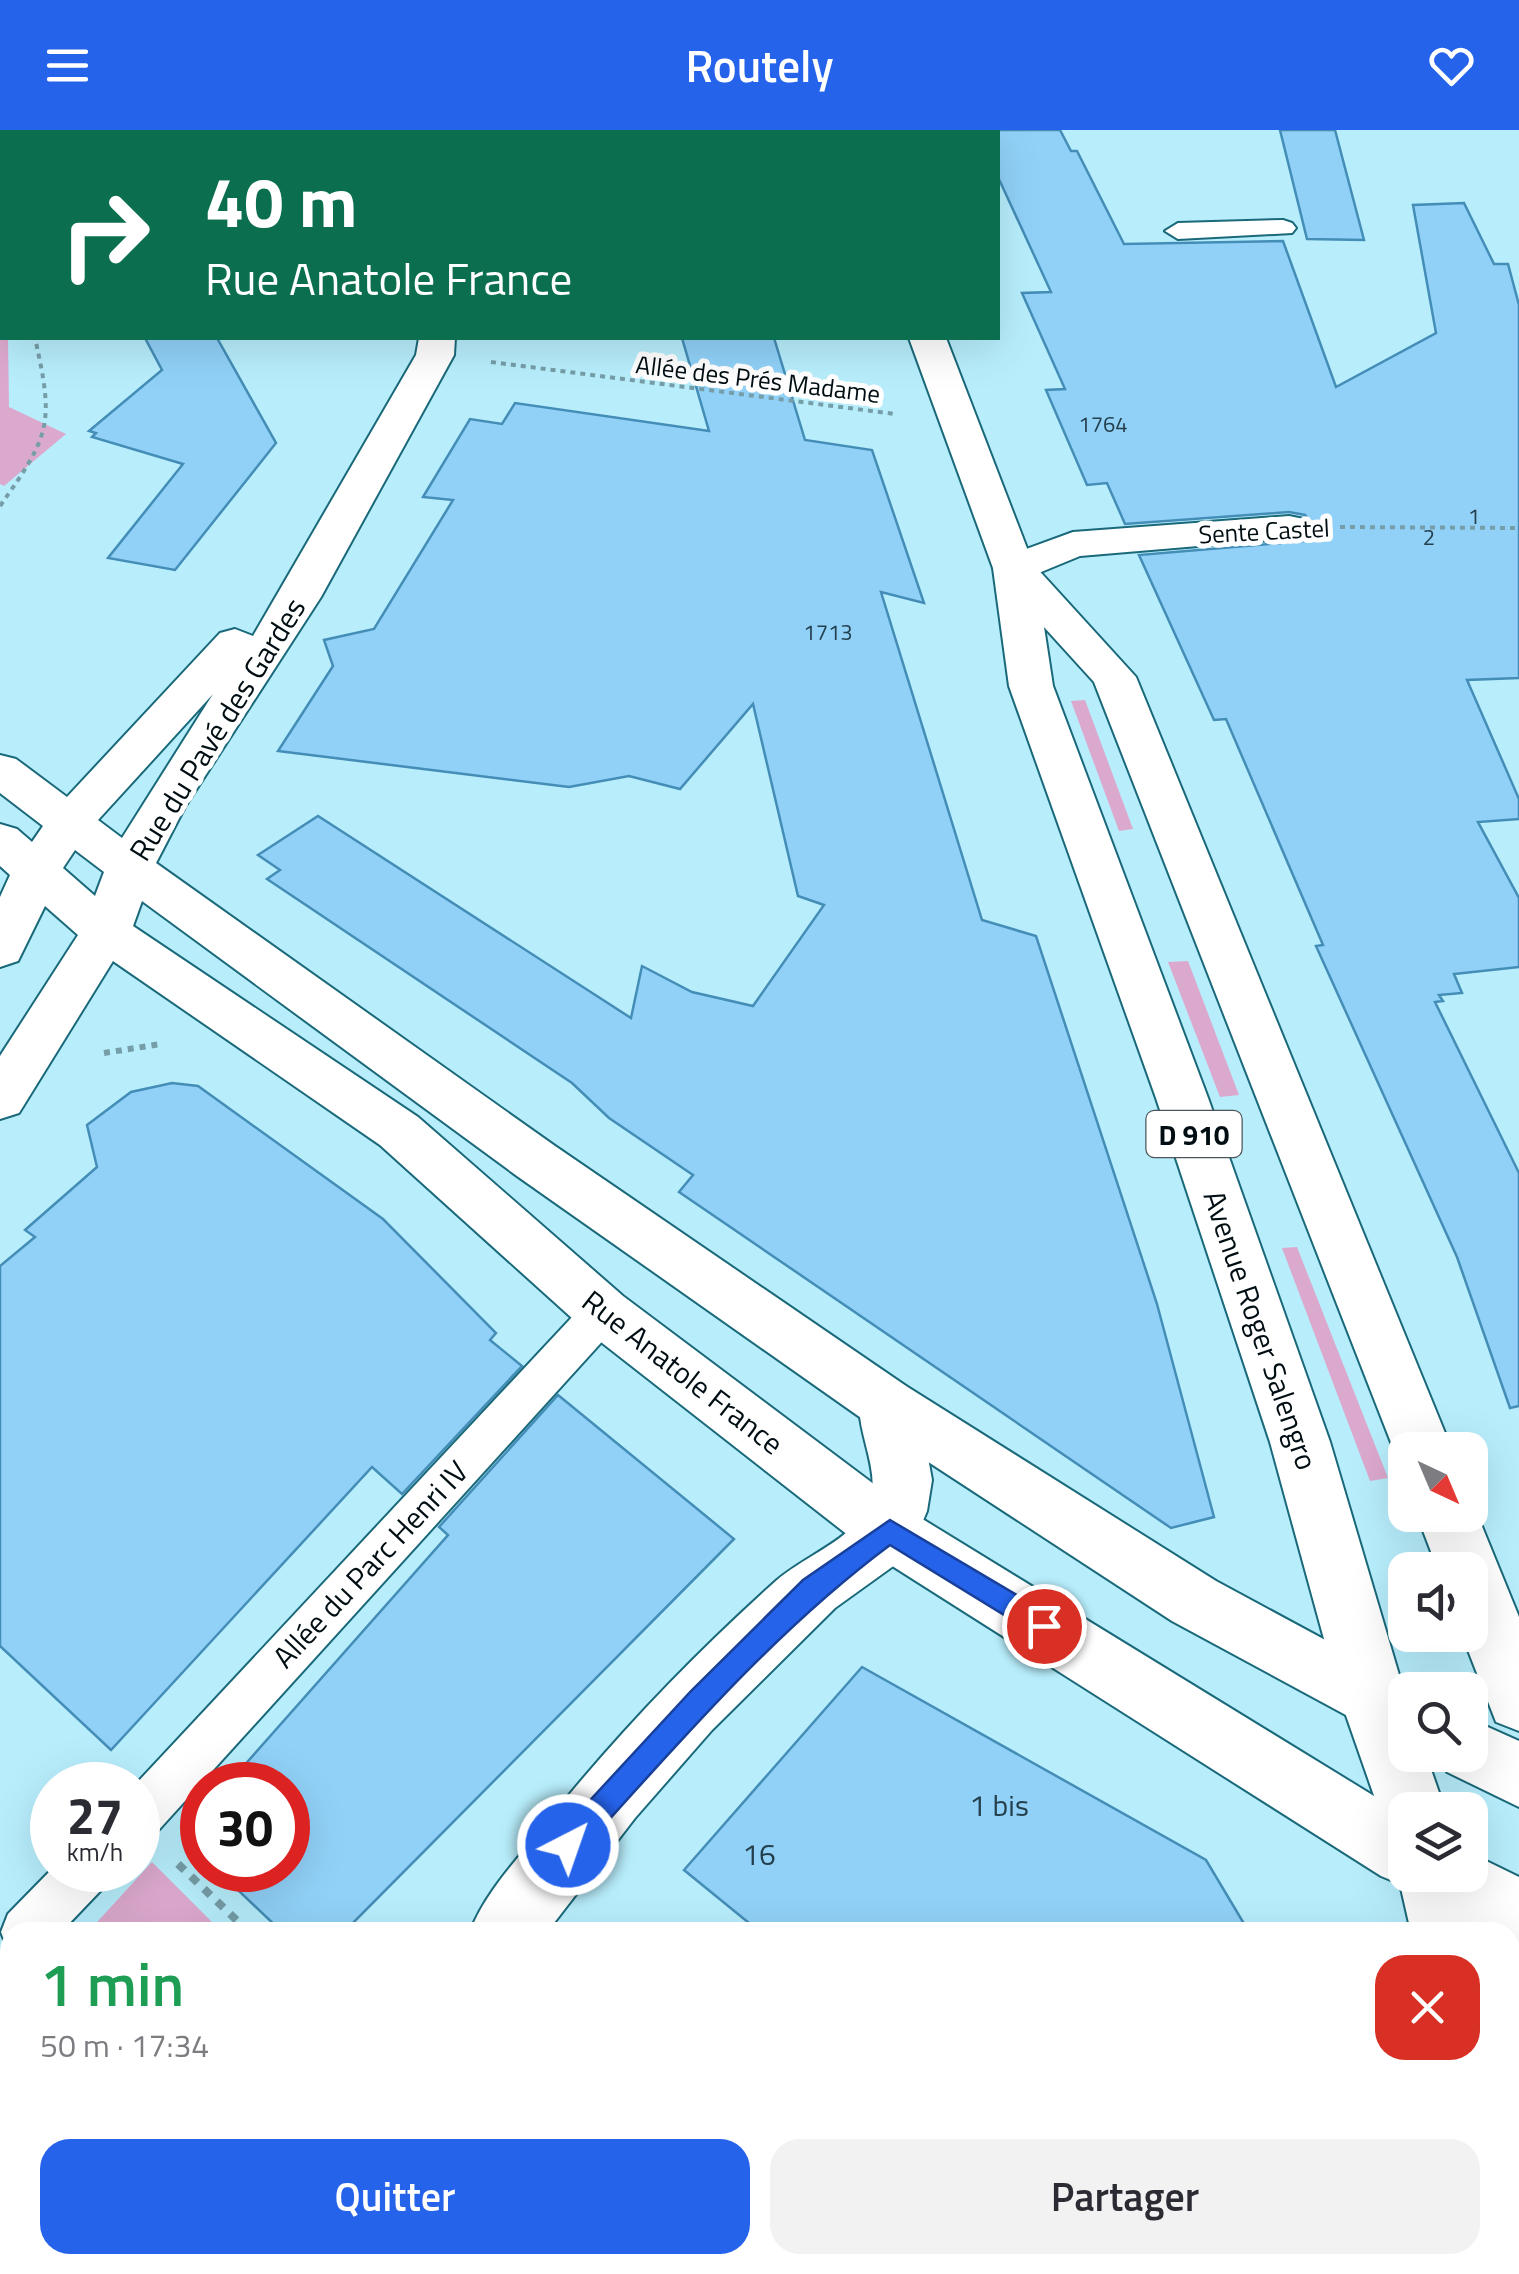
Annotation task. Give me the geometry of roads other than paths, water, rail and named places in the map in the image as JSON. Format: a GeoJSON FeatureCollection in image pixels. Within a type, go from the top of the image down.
{"type":"FeatureCollection","features":[{"type":"Feature","properties":{"kind":"main road","name":"Avenue Roger Salengro"},"geometry":{"type":"LineString","coordinates":[[928,340],[1014,568],[1032,686],[1182,1098],[1388,1706]]}},
{"type":"Feature","properties":{"kind":"main road","name":"Rue du Pavé des Gardes"},"geometry":{"type":"LineString","coordinates":[[18,1064],[106,932],[130,868],[163,805],[300,597],[436,346]]}},
{"type":"Feature","properties":{"kind":"main road","name":"Rue du Pavé des Gardes"},"geometry":{"type":"LineString","coordinates":[[0,949],[35,874],[70,822],[154,736],[345,515]]}},
{"type":"Feature","properties":{"kind":"main road","name":"Sente Castel"},"geometry":{"type":"LineString","coordinates":[[1014,568],[1073,544],[1289,528]]}},
{"type":"Feature","properties":{"kind":"main road","name":"Avenue Roger Salengro"},"geometry":{"type":"LineString","coordinates":[[1014,568],[1114,677],[1415,1432]]}},
{"type":"Feature","properties":{"kind":"main road"},"geometry":{"type":"LineString","coordinates":[[0,770],[536,1161],[884,1403],[1194,1601],[1388,1708]]}},
{"type":"Feature","properties":{"kind":"main road","name":"Rue Anatole France"},"geometry":{"type":"LineString","coordinates":[[0,840],[106,932],[400,1131],[604,1312],[890,1531],[1388,1842]]}},
{"type":"Feature","properties":{"kind":"main road"},"geometry":{"type":"LineString","coordinates":[[512,1922],[568,1845],[701,1700],[812,1588],[890,1531],[904,1477],[884,1403]]}},
{"type":"Feature","properties":{"kind":"main road"},"geometry":{"type":"LineString","coordinates":[[1488,1618],[1519,1700]]}},
{"type":"Feature","properties":{"kind":"main road"},"geometry":{"type":"LineString","coordinates":[[1488,1759],[1519,1774]]}},
{"type":"Feature","properties":{"kind":"main road"},"geometry":{"type":"LineString","coordinates":[[1436,1892],[1444,1922]]}},
{"type":"Feature","properties":{"kind":"main road"},"geometry":{"type":"LineString","coordinates":[[1477,1892],[1519,1913]]}},
{"type":"Feature","properties":{"kind":"lane"},"geometry":{"type":"LineString","coordinates":[[1178,231],[1283,228]]}},
{"type":"Feature","properties":{"kind":"lane","name":"Allée du Parc Henri IV"},"geometry":{"type":"LineString","coordinates":[[160,1792],[604,1312]]}},
{"type":"Feature","properties":{"kind":"lane"},"geometry":{"type":"LineString","coordinates":[[36,1922],[65,1892]]}}]}
